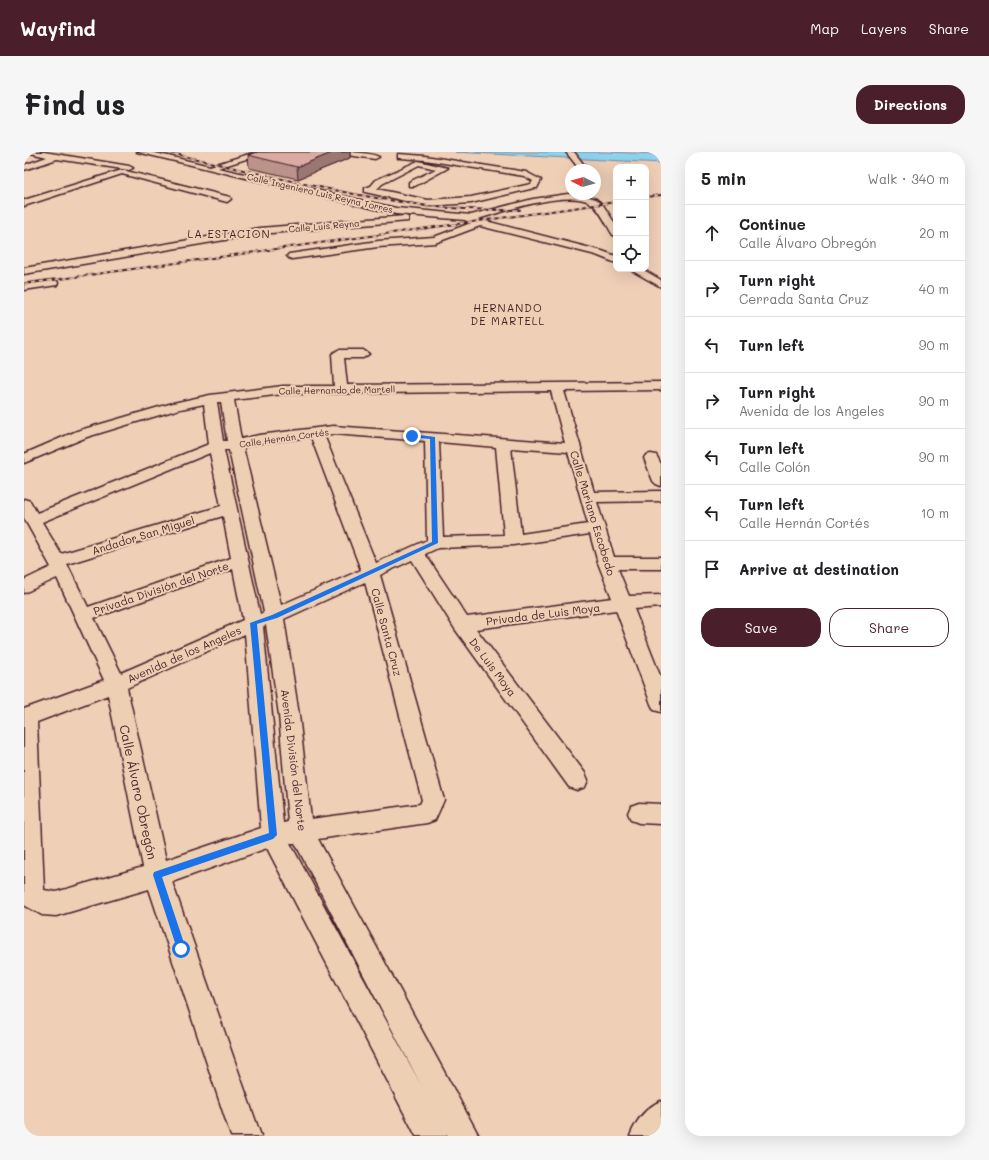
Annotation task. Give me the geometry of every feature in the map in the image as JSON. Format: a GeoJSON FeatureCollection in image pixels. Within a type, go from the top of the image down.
{"type":"FeatureCollection","features":[{"type":"Feature","properties":{"kind":"street"},"geometry":{"type":"LineString","coordinates":[[30,152],[152,173],[158,171]]}},
{"type":"Feature","properties":{"kind":"street","name":"Calle Ingeniero Luis Reyna Torres"},"geometry":{"type":"LineString","coordinates":[[141,152],[396,211],[469,218],[613,259]]}},
{"type":"Feature","properties":{"kind":"street"},"geometry":{"type":"LineString","coordinates":[[211,168],[264,152]]}},
{"type":"Feature","properties":{"kind":"street"},"geometry":{"type":"LineString","coordinates":[[340,152],[375,157]]}},
{"type":"Feature","properties":{"kind":"street"},"geometry":{"type":"LineString","coordinates":[[570,152],[580,164]]}},
{"type":"Feature","properties":{"kind":"street"},"geometry":{"type":"LineString","coordinates":[[24,168],[57,156]]}},
{"type":"Feature","properties":{"kind":"street"},"geometry":{"type":"LineString","coordinates":[[401,156],[425,158],[526,174],[537,180],[534,186],[471,200],[428,203],[368,190],[379,183],[400,183],[427,187]]}},
{"type":"Feature","properties":{"kind":"street"},"geometry":{"type":"LineString","coordinates":[[170,166],[182,162]]}},
{"type":"Feature","properties":{"kind":"street"},"geometry":{"type":"LineString","coordinates":[[24,203],[122,172],[228,199]]}},
{"type":"Feature","properties":{"kind":"street"},"geometry":{"type":"LineString","coordinates":[[400,183],[458,201]]}},
{"type":"Feature","properties":{"kind":"street"},"geometry":{"type":"LineString","coordinates":[[449,192],[468,197],[471,200],[475,209],[469,218]]}},
{"type":"Feature","properties":{"kind":"street","name":"Calle Luis Reyna"},"geometry":{"type":"LineString","coordinates":[[24,271],[260,231],[469,218],[553,198],[565,197]]}},
{"type":"Feature","properties":{"kind":"street"},"geometry":{"type":"LineString","coordinates":[[593,200],[613,229]]}},
{"type":"Feature","properties":{"kind":"street","name":"Calle Luis Reyna"},"geometry":{"type":"LineString","coordinates":[[435,240],[469,218]]}},
{"type":"Feature","properties":{"kind":"street"},"geometry":{"type":"LineString","coordinates":[[488,236],[523,234]]}},
{"type":"Feature","properties":{"kind":"street","name":"Calle Luis Reyna"},"geometry":{"type":"LineString","coordinates":[[292,256],[378,244],[466,238]]}},
{"type":"Feature","properties":{"kind":"street"},"geometry":{"type":"LineString","coordinates":[[642,272],[656,277],[661,284]]}},
{"type":"Feature","properties":{"kind":"street"},"geometry":{"type":"LineString","coordinates":[[24,286],[52,283]]}},
{"type":"Feature","properties":{"kind":"street"},"geometry":{"type":"LineString","coordinates":[[341,390],[338,354],[363,354]]}},
{"type":"Feature","properties":{"kind":"street","name":"Calle Hernando de Martell"},"geometry":{"type":"LineString","coordinates":[[24,459],[82,434],[173,407],[219,398],[283,390],[661,386]]}},
{"type":"Feature","properties":{"kind":"street","name":"Calle Mariano Escobedo"},"geometry":{"type":"LineString","coordinates":[[556,387],[607,564],[624,604],[661,704]]}},
{"type":"Feature","properties":{"kind":"street","name":"Avenida División del Norte"},"geometry":{"type":"LineString","coordinates":[[219,398],[226,445],[230,509],[239,561],[253,623],[273,835],[432,1136]]}},
{"type":"Feature","properties":{"kind":"street","name":"Calle Hernán Cortés"},"geometry":{"type":"LineString","coordinates":[[31,526],[226,445],[259,439],[333,430],[573,448]]}},
{"type":"Feature","properties":{"kind":"street","name":"Calle Santa Cruz"},"geometry":{"type":"LineString","coordinates":[[301,831],[427,813],[433,800],[371,573],[316,432]]}},
{"type":"Feature","properties":{"kind":"street"},"geometry":{"type":"LineString","coordinates":[[432,437],[435,543]]}},
{"type":"Feature","properties":{"kind":"street"},"geometry":{"type":"LineString","coordinates":[[503,443],[513,540]]}},
{"type":"Feature","properties":{"kind":"street","name":"Avenida División del Norte"},"geometry":{"type":"LineString","coordinates":[[226,445],[274,616],[289,715],[301,831],[464,1136]]}},
{"type":"Feature","properties":{"kind":"street"},"geometry":{"type":"LineString","coordinates":[[651,458],[661,481]]}},
{"type":"Feature","properties":{"kind":"street"},"geometry":{"type":"LineString","coordinates":[[587,497],[661,496]]}},
{"type":"Feature","properties":{"kind":"street","name":"Calle Álvaro Obregón"},"geometry":{"type":"LineString","coordinates":[[24,504],[31,526],[59,565],[116,684],[157,875],[246,1136]]}},
{"type":"Feature","properties":{"kind":"street","name":"Andador San Miguel"},"geometry":{"type":"LineString","coordinates":[[24,587],[59,565],[230,509]]}},
{"type":"Feature","properties":{"kind":"street","name":"Avenida de los Angeles"},"geometry":{"type":"LineString","coordinates":[[25,718],[116,684],[253,623],[274,616],[371,573],[414,551],[435,543],[513,540],[596,528]]}},
{"type":"Feature","properties":{"kind":"street","name":"De Luis Moya"},"geometry":{"type":"LineString","coordinates":[[414,551],[462,624],[578,780]]}},
{"type":"Feature","properties":{"kind":"street","name":"Privada División del Norte"},"geometry":{"type":"LineString","coordinates":[[84,615],[239,561]]}},
{"type":"Feature","properties":{"kind":"street"},"geometry":{"type":"LineString","coordinates":[[607,564],[661,563]]}},
{"type":"Feature","properties":{"kind":"street","name":"Privada de Luis Moya"},"geometry":{"type":"LineString","coordinates":[[462,624],[624,604],[661,602]]}},
{"type":"Feature","properties":{"kind":"street"},"geometry":{"type":"LineString","coordinates":[[25,718],[32,896],[42,903],[56,904],[157,875],[273,835],[301,831]]}},
{"type":"Feature","properties":{"kind":"street"},"geometry":{"type":"LineString","coordinates":[[639,813],[661,814]]}},
{"type":"Feature","properties":{"kind":"water"},"geometry":{"type":"Polygon","coordinates":[[[455,152],[606,152],[661,154],[661,163],[455,152]]]}},
{"type":"Feature","properties":{"kind":"building"},"geometry":{"type":"Polygon","coordinates":[[[258,152],[334,152],[297,167],[248,155],[258,152]]]}},
{"type":"Feature","properties":{"kind":"railway"},"geometry":{"type":"LineString","coordinates":[[167,152],[363,196],[429,206],[486,210],[520,210]]}},
{"type":"Feature","properties":{"kind":"railway"},"geometry":{"type":"LineString","coordinates":[[649,197],[661,195]]}},
{"type":"Feature","properties":{"kind":"railway"},"geometry":{"type":"LineString","coordinates":[[24,284],[613,202]]}},
{"type":"Feature","properties":{"kind":"district","name":"LA ESTACION"},"geometry":{"type":"Point","coordinates":[229,233]}},
{"type":"Feature","properties":{"kind":"district","name":"HERNANDO DE MARTELL"},"geometry":{"type":"Point","coordinates":[508,313]}},
{"type":"Feature","properties":{"kind":"route"},"geometry":{"type":"LineString","coordinates":[[181,949],[157,875],[273,835],[253,623],[274,616],[371,573],[414,551],[435,543],[432,437],[412,436]]}}]}
